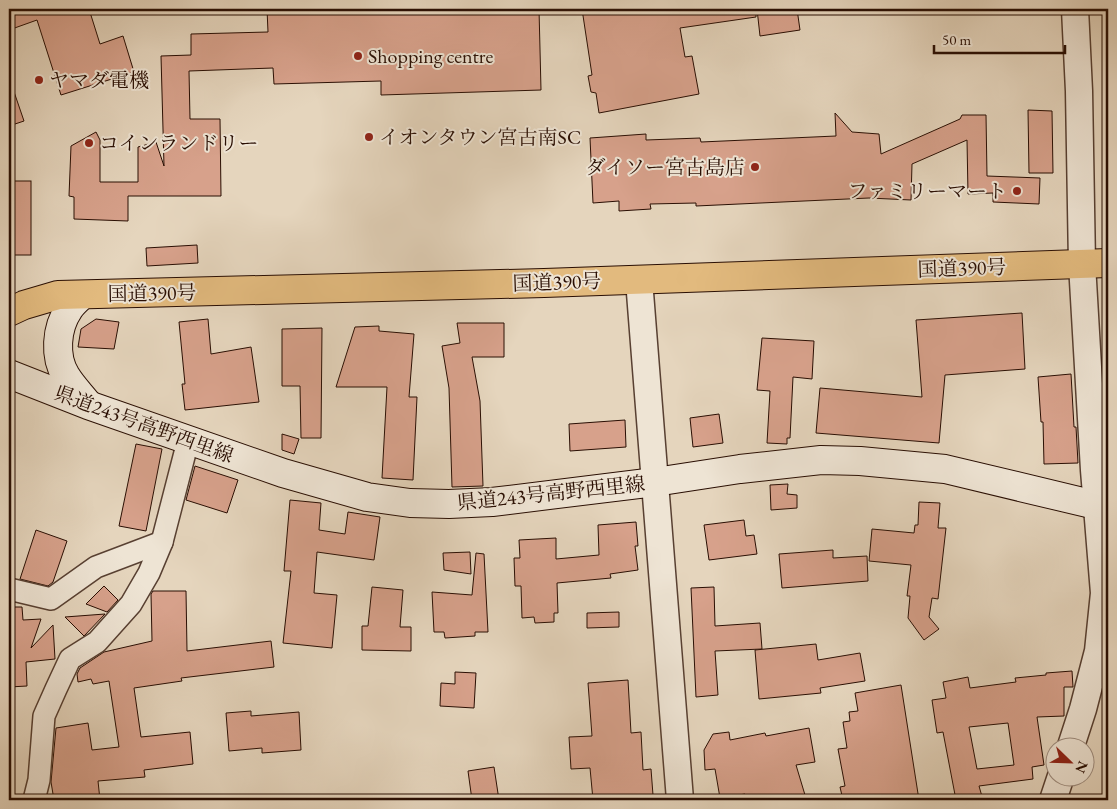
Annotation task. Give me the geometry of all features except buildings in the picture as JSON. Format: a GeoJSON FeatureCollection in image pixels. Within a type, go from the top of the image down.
{"type":"FeatureCollection","features":[{"type":"Feature","properties":{"kind":"highway","name":"国道390号"},"geometry":{"type":"LineString","coordinates":[[9,312],[24,305],[70,295],[638,280],[1095,264]]}},
{"type":"Feature","properties":{"kind":"highway"},"geometry":{"type":"LineString","coordinates":[[9,291],[70,295]]}},
{"type":"Feature","properties":{"kind":"main road"},"geometry":{"type":"LineString","coordinates":[[70,295],[69,309],[57,343],[61,366],[66,376],[88,405]]}},
{"type":"Feature","properties":{"kind":"main road","name":"県道243号高野西里線"},"geometry":{"type":"LineString","coordinates":[[9,374],[88,405],[292,476],[367,497],[410,503],[492,502],[822,460],[860,461],[945,469],[1102,506]]}},
{"type":"Feature","properties":{"kind":"street"},"geometry":{"type":"LineString","coordinates":[[1074,736],[1098,651],[1104,593],[1095,264],[1079,91],[1075,9]]}},
{"type":"Feature","properties":{"kind":"street"},"geometry":{"type":"LineString","coordinates":[[638,280],[680,800]]}},
{"type":"Feature","properties":{"kind":"street"},"geometry":{"type":"LineString","coordinates":[[34,800],[39,780],[44,716],[70,659],[97,642],[131,604],[149,573],[162,542],[188,441]]}},
{"type":"Feature","properties":{"kind":"street"},"geometry":{"type":"LineString","coordinates":[[9,589],[51,599],[96,566],[162,542]]}},
{"type":"Feature","properties":{"kind":"street"},"geometry":{"type":"LineString","coordinates":[[1053,800],[1058,786]]}},
{"type":"Feature","properties":{"kind":"place","name":"Shopping centre"},"geometry":{"type":"Point","coordinates":[358,56]}},
{"type":"Feature","properties":{"kind":"place","name":"ヤマダ電機"},"geometry":{"type":"Point","coordinates":[39,80]}},
{"type":"Feature","properties":{"kind":"place","name":"イオンタウン宮古南SC"},"geometry":{"type":"Point","coordinates":[369,137]}},
{"type":"Feature","properties":{"kind":"place","name":"コインランドリー"},"geometry":{"type":"Point","coordinates":[89,143]}},
{"type":"Feature","properties":{"kind":"place","name":"ダイソー宮古島店"},"geometry":{"type":"Point","coordinates":[755,167]}},
{"type":"Feature","properties":{"kind":"place","name":"ファミリーマート"},"geometry":{"type":"Point","coordinates":[1017,191]}}]}
